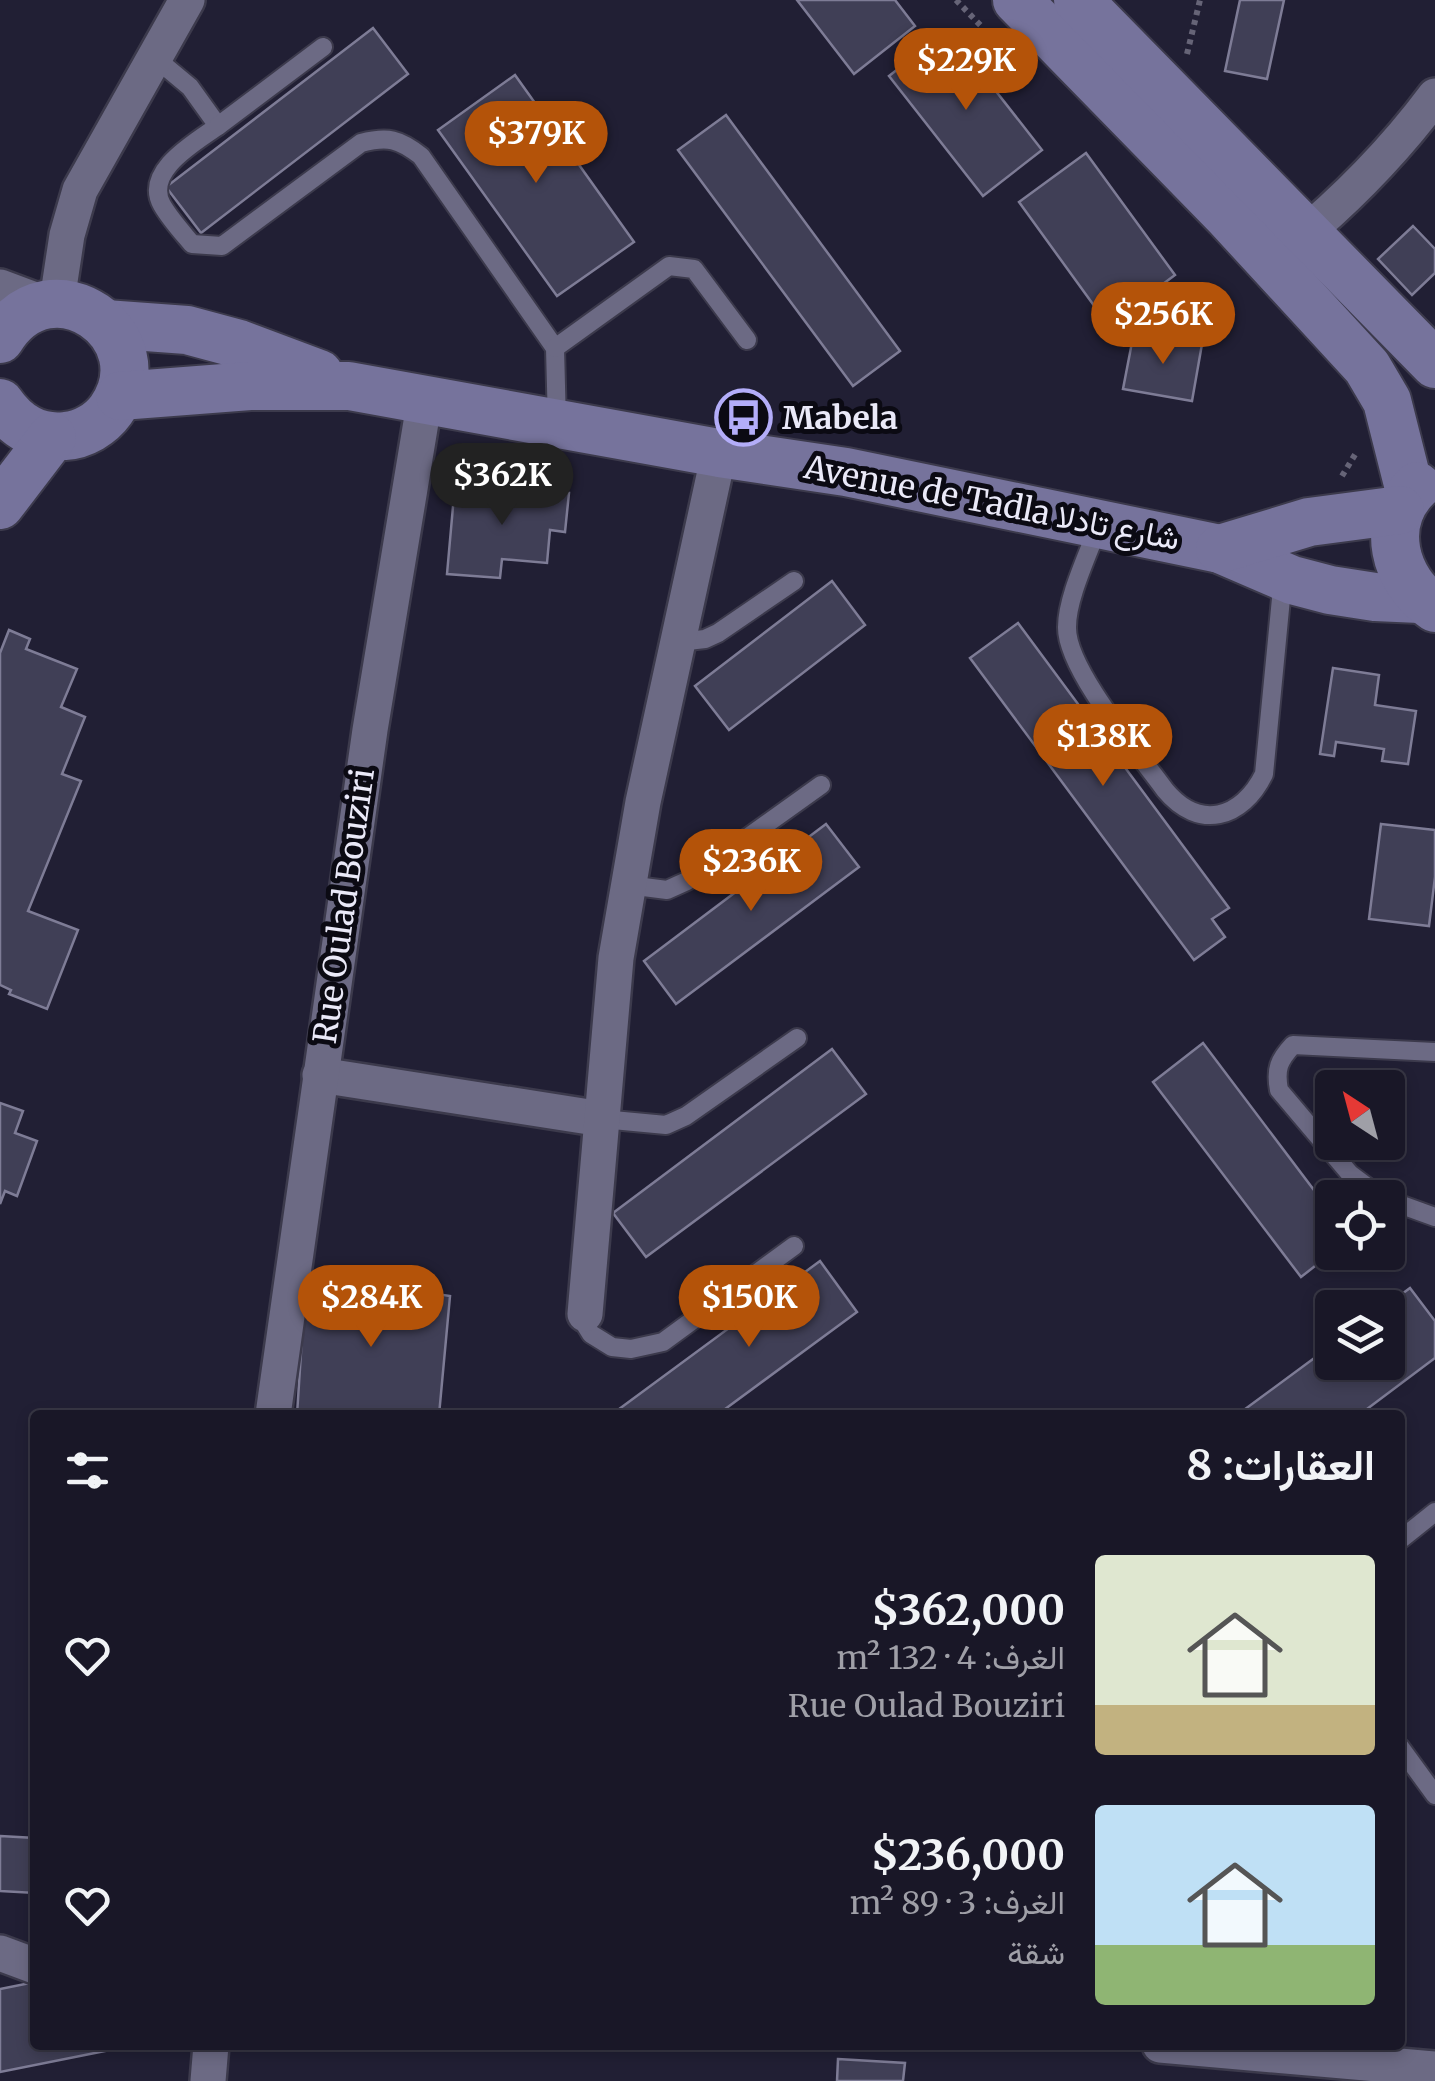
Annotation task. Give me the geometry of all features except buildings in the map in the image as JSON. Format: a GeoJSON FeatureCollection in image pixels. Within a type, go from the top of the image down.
{"type":"FeatureCollection","features":[{"type":"Feature","properties":{"kind":"main road"},"geometry":{"type":"LineString","coordinates":[[1078,0],[1435,364]]}},
{"type":"Feature","properties":{"kind":"main road"},"geometry":{"type":"LineString","coordinates":[[1007,20],[1270,262],[1378,383],[1415,491],[1395,534],[1396,558],[1405,580],[1428,604]]}},
{"type":"Feature","properties":{"kind":"main road"},"geometry":{"type":"LineString","coordinates":[[0,339],[26,312],[53,303],[90,312],[117,339],[124,377],[120,396],[108,414],[92,428],[73,436],[52,437],[32,432],[14,421],[0,403]]}},
{"type":"Feature","properties":{"kind":"main road","name":"Avenue de Tadla شارع تادلا"},"geometry":{"type":"LineString","coordinates":[[106,324],[187,330],[213,336],[349,386]]}},
{"type":"Feature","properties":{"kind":"main road","name":"Avenue de Tadla شارع تادلا"},"geometry":{"type":"LineString","coordinates":[[120,396],[250,386],[349,386],[846,472],[1220,549],[1283,576],[1345,592],[1428,604]]}},
{"type":"Feature","properties":{"kind":"main road"},"geometry":{"type":"LineString","coordinates":[[0,505],[52,437]]}},
{"type":"Feature","properties":{"kind":"main road","name":"Avenue de Tadla شارع تادلا"},"geometry":{"type":"LineString","coordinates":[[1220,549],[1415,491]]}},
{"type":"Feature","properties":{"kind":"street"},"geometry":{"type":"LineString","coordinates":[[0,287],[53,303],[80,190],[186,0]]}},
{"type":"Feature","properties":{"kind":"street"},"geometry":{"type":"LineString","coordinates":[[1270,262],[1423,132],[1435,96]]}},
{"type":"Feature","properties":{"kind":"street","name":"Rue Oulad Bouziri"},"geometry":{"type":"LineString","coordinates":[[274,1410],[370,730],[424,398]]}},
{"type":"Feature","properties":{"kind":"street"},"geometry":{"type":"LineString","coordinates":[[585,1314],[616,958],[642,802],[719,453]]}},
{"type":"Feature","properties":{"kind":"street"},"geometry":{"type":"LineString","coordinates":[[320,1075],[602,1119]]}},
{"type":"Feature","properties":{"kind":"street"},"geometry":{"type":"LineString","coordinates":[[0,1953],[30,1964]]}},
{"type":"Feature","properties":{"kind":"street"},"geometry":{"type":"LineString","coordinates":[[208,2081],[211,2050]]}},
{"type":"Feature","properties":{"kind":"street"},"geometry":{"type":"LineString","coordinates":[[1300,2051],[1434,2069]]}},
{"type":"Feature","properties":{"kind":"street"},"geometry":{"type":"LineString","coordinates":[[1434,2081],[1435,2056]]}},
{"type":"Feature","properties":{"kind":"lane"},"geometry":{"type":"LineString","coordinates":[[323,47],[171,161],[157,191],[160,203],[192,244],[222,246],[361,142],[383,137],[401,140],[421,156],[555,348],[557,424]]}},
{"type":"Feature","properties":{"kind":"lane"},"geometry":{"type":"LineString","coordinates":[[154,57],[190,86],[218,126]]}},
{"type":"Feature","properties":{"kind":"lane"},"geometry":{"type":"LineString","coordinates":[[555,348],[669,266],[678,265],[694,269],[746,340]]}},
{"type":"Feature","properties":{"kind":"lane"},"geometry":{"type":"LineString","coordinates":[[1099,524],[1066,625],[1070,650],[1082,674],[1164,790],[1174,802],[1200,814],[1229,812],[1242,805],[1264,774],[1283,576]]}},
{"type":"Feature","properties":{"kind":"lane"},"geometry":{"type":"LineString","coordinates":[[679,642],[718,633],[794,582]]}},
{"type":"Feature","properties":{"kind":"lane"},"geometry":{"type":"LineString","coordinates":[[628,885],[667,890],[687,881],[821,785]]}},
{"type":"Feature","properties":{"kind":"lane"},"geometry":{"type":"LineString","coordinates":[[602,1119],[666,1125],[686,1116],[797,1038]]}},
{"type":"Feature","properties":{"kind":"lane"},"geometry":{"type":"LineString","coordinates":[[1358,1180],[1279,1090],[1276,1074],[1281,1058],[1293,1044],[1435,1052]]}},
{"type":"Feature","properties":{"kind":"lane"},"geometry":{"type":"LineString","coordinates":[[1405,1206],[1435,1217]]}},
{"type":"Feature","properties":{"kind":"lane"},"geometry":{"type":"LineString","coordinates":[[585,1314],[591,1334],[612,1347],[631,1349],[663,1342],[794,1246]]}},
{"type":"Feature","properties":{"kind":"lane"},"geometry":{"type":"LineString","coordinates":[[1405,1536],[1435,1512]]}},
{"type":"Feature","properties":{"kind":"lane"},"geometry":{"type":"LineString","coordinates":[[1405,1754],[1435,1794]]}},
{"type":"Feature","properties":{"kind":"path"},"geometry":{"type":"LineString","coordinates":[[956,0],[1007,20]]}},
{"type":"Feature","properties":{"kind":"path"},"geometry":{"type":"LineString","coordinates":[[1340,477],[1359,446]]}},
{"type":"Feature","properties":{"kind":"place","name":"Mabela"},"geometry":{"type":"Point","coordinates":[743,418]}}]}
